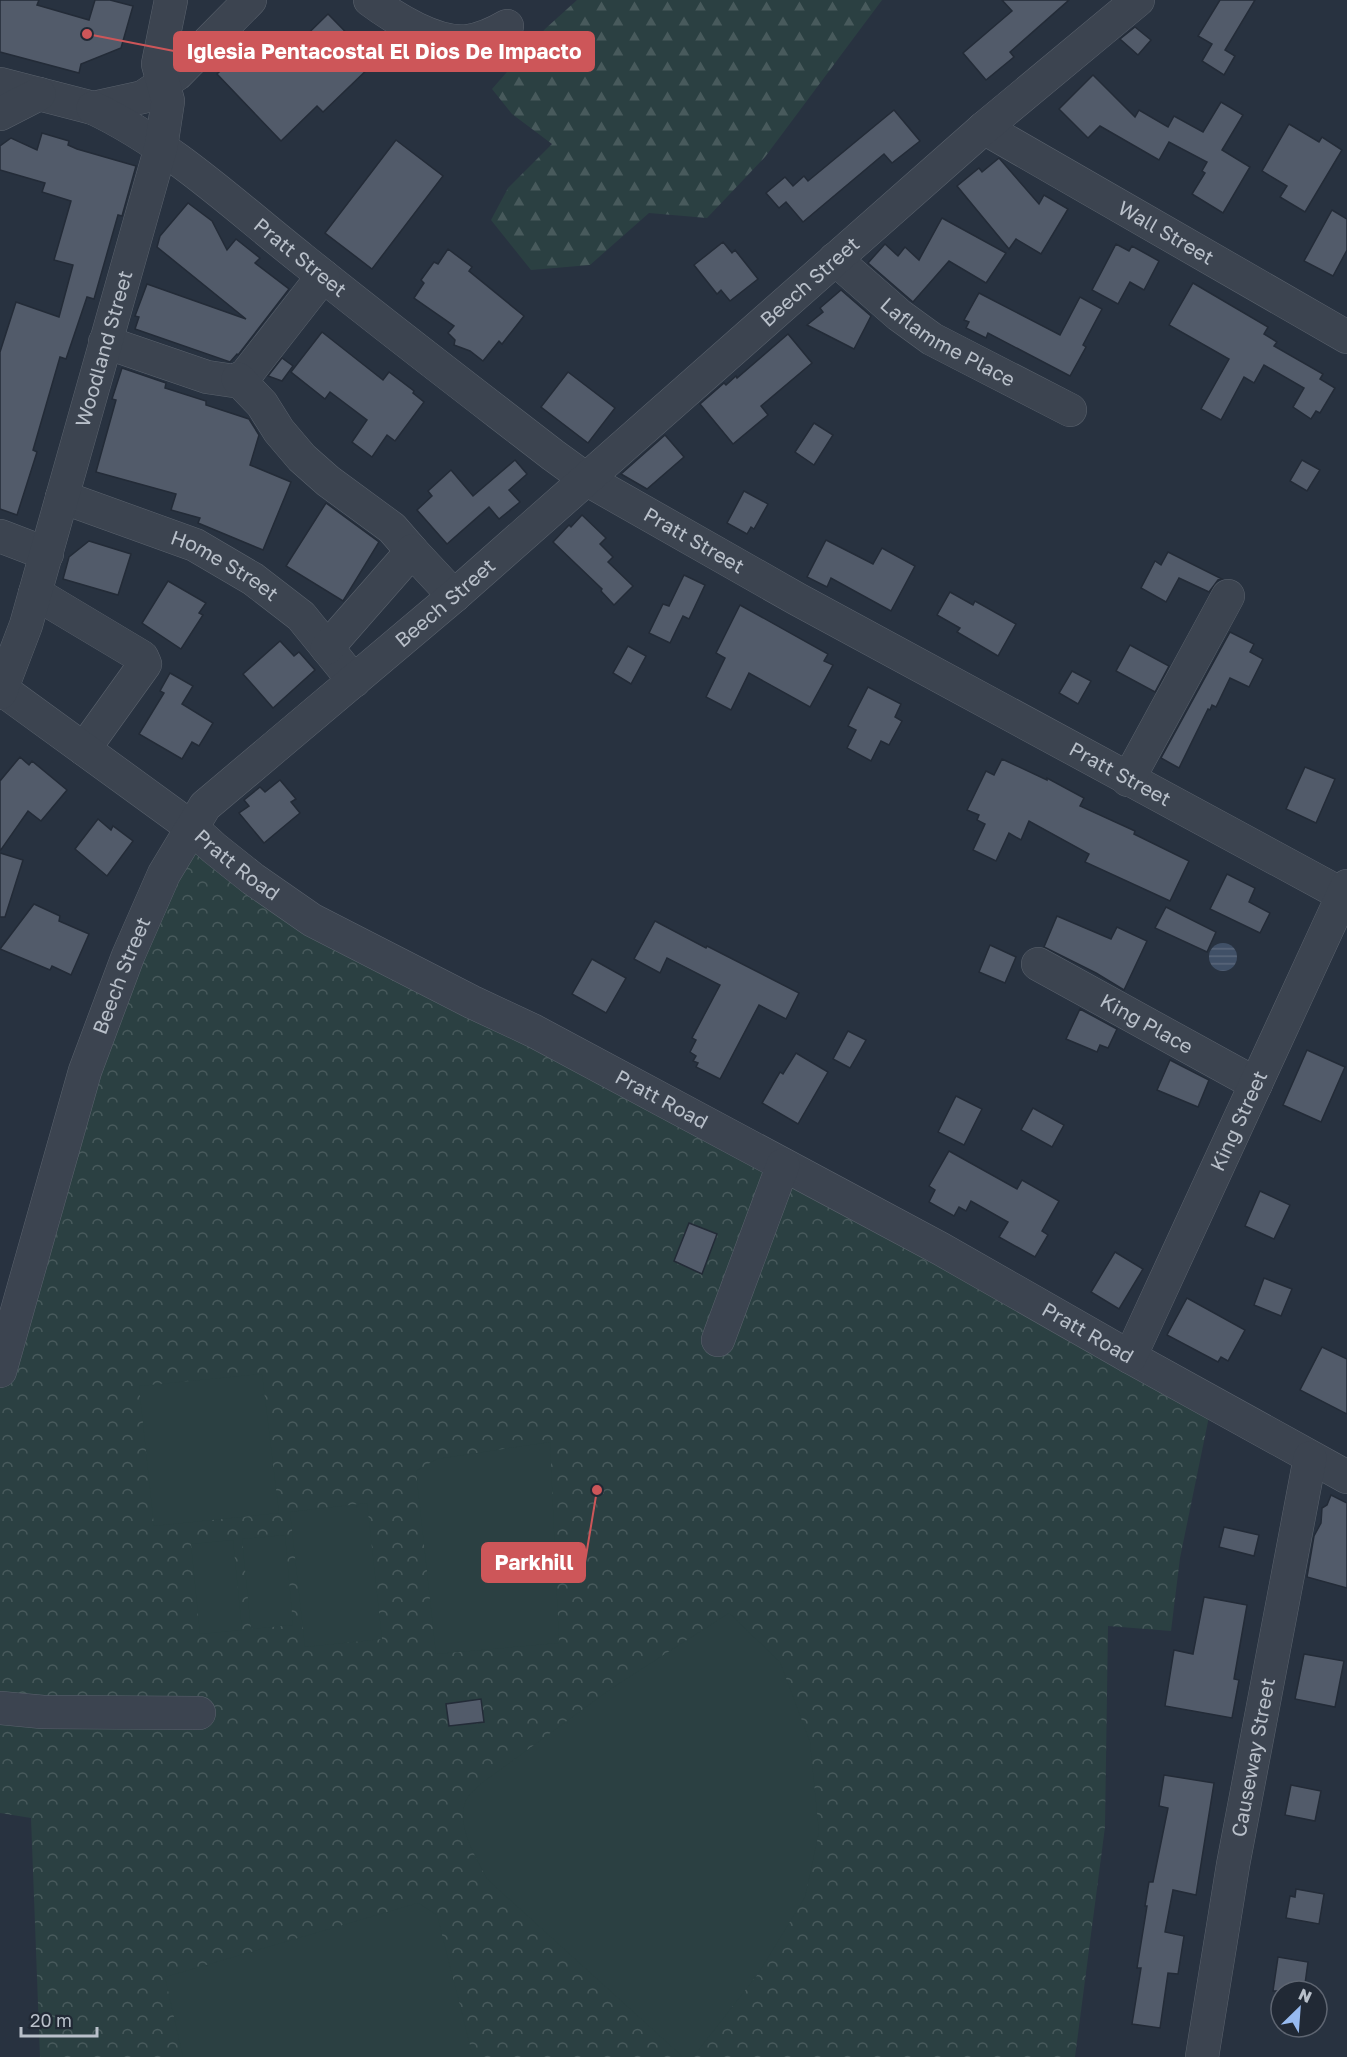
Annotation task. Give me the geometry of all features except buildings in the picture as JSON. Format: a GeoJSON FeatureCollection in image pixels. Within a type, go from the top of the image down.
{"type":"FeatureCollection","features":[{"type":"Feature","properties":{"kind":"street","name":"Woodland Street"},"geometry":{"type":"LineString","coordinates":[[1,690],[26,625],[47,554],[161,147],[168,101],[158,64],[171,0]]}},
{"type":"Feature","properties":{"kind":"street"},"geometry":{"type":"LineString","coordinates":[[93,108],[143,97],[177,74],[250,0]]}},
{"type":"Feature","properties":{"kind":"street"},"geometry":{"type":"LineString","coordinates":[[370,0],[388,14],[438,38],[465,42],[484,38],[507,26]]}},
{"type":"Feature","properties":{"kind":"street","name":"Beech Street"},"geometry":{"type":"LineString","coordinates":[[0,1371],[85,1071],[132,946],[164,874],[191,827],[211,800],[454,596],[984,128],[1137,0]]}},
{"type":"Feature","properties":{"kind":"street","name":"Pratt Street"},"geometry":{"type":"LineString","coordinates":[[0,84],[93,108],[122,122],[161,147],[323,276],[553,455],[586,478],[797,599],[1128,780],[1346,893]]}},
{"type":"Feature","properties":{"kind":"street"},"geometry":{"type":"LineString","coordinates":[[0,114],[39,94]]}},
{"type":"Feature","properties":{"kind":"street","name":"Wall Street"},"geometry":{"type":"LineString","coordinates":[[984,128],[1347,337]]}},
{"type":"Feature","properties":{"kind":"street","name":"Laflamme Place"},"geometry":{"type":"LineString","coordinates":[[835,259],[899,315],[932,339],[1070,410]]}},
{"type":"Feature","properties":{"kind":"street"},"geometry":{"type":"LineString","coordinates":[[105,342],[207,377],[225,381],[238,379],[245,376],[323,276]]}},
{"type":"Feature","properties":{"kind":"street"},"geometry":{"type":"LineString","coordinates":[[238,379],[262,404],[279,431],[302,458],[327,481],[392,528],[454,596]]}},
{"type":"Feature","properties":{"kind":"street","name":"Home Street"},"geometry":{"type":"LineString","coordinates":[[62,496],[195,545],[253,579],[301,616],[354,681]]}},
{"type":"Feature","properties":{"kind":"street"},"geometry":{"type":"LineString","coordinates":[[0,536],[47,554]]}},
{"type":"Feature","properties":{"kind":"street"},"geometry":{"type":"LineString","coordinates":[[327,648],[412,551]]}},
{"type":"Feature","properties":{"kind":"street"},"geometry":{"type":"LineString","coordinates":[[35,594],[145,660],[145,664],[84,749]]}},
{"type":"Feature","properties":{"kind":"street"},"geometry":{"type":"LineString","coordinates":[[1128,780],[1228,596]]}},
{"type":"Feature","properties":{"kind":"street","name":"Pratt Road"},"geometry":{"type":"LineString","coordinates":[[1,690],[191,827],[253,879],[312,920],[534,1031],[941,1249],[1347,1477]]}},
{"type":"Feature","properties":{"kind":"street","name":"King Street"},"geometry":{"type":"LineString","coordinates":[[1130,1357],[1346,893]]}},
{"type":"Feature","properties":{"kind":"street","name":"King Place"},"geometry":{"type":"LineString","coordinates":[[1038,964],[1256,1084]]}},
{"type":"Feature","properties":{"kind":"street"},"geometry":{"type":"LineString","coordinates":[[718,1340],[783,1165]]}},
{"type":"Feature","properties":{"kind":"street","name":"Causeway Street"},"geometry":{"type":"LineString","coordinates":[[1202,2057],[1235,1854],[1311,1458]]}},
{"type":"Feature","properties":{"kind":"street"},"geometry":{"type":"LineString","coordinates":[[0,1708],[43,1712],[199,1713]]}},
{"type":"Feature","properties":{"kind":"green space"},"geometry":{"type":"Polygon","coordinates":[[[577,0],[882,0],[765,157],[707,218],[649,213],[590,265],[531,270],[491,220],[508,188],[552,144],[512,114],[492,89],[545,29],[577,0]]]}},
{"type":"Feature","properties":{"kind":"green space"},"geometry":{"type":"Polygon","coordinates":[[[191,827],[214,848],[1212,1402],[1180,1558],[1171,1631],[1108,1626],[1105,1827],[1075,2057],[40,2057],[31,1818],[0,1813],[0,1371],[53,1178],[191,827]]]}},
{"type":"Feature","properties":{"kind":"green space"},"geometry":{"type":"Polygon","coordinates":[[[262,1374],[279,1513],[154,1526],[139,1386],[262,1374]]]}},
{"type":"Feature","properties":{"kind":"green space"},"geometry":{"type":"Polygon","coordinates":[[[550,1442],[559,1643],[436,1654],[416,1471],[437,1459],[550,1442]]]}},
{"type":"Feature","properties":{"kind":"green space"},"geometry":{"type":"Polygon","coordinates":[[[367,1503],[382,1639],[305,1647],[290,1512],[367,1503]]]}},
{"type":"Feature","properties":{"kind":"green space"},"geometry":{"type":"Polygon","coordinates":[[[285,1535],[293,1625],[251,1629],[242,1539],[285,1535]]]}},
{"type":"Feature","properties":{"kind":"green space"},"geometry":{"type":"Polygon","coordinates":[[[233,1540],[242,1630],[200,1634],[191,1544],[233,1540]]]}},
{"type":"Feature","properties":{"kind":"green space"},"geometry":{"type":"Polygon","coordinates":[[[729,1613],[780,1662],[810,1742],[819,1832],[805,1897],[758,1974],[693,2057],[683,2057],[487,1879],[468,1839],[463,1817],[464,1807],[469,1795],[482,1783],[612,1688],[729,1613]]]}},
{"type":"Feature","properties":{"kind":"green space"},"geometry":{"type":"Polygon","coordinates":[[[418,1903],[437,1915],[473,2057],[183,2057],[165,1977],[418,1903]]]}},
{"type":"Feature","properties":{"kind":"water"},"geometry":{"type":"Polygon","coordinates":[[[1223,943],[1233,947],[1237,957],[1233,967],[1223,971],[1213,967],[1209,957],[1213,947],[1223,943]]]}},
{"type":"Feature","properties":{"kind":"place","name":"Iglesia Pentacostal El Dios De Impacto"},"geometry":{"type":"Point","coordinates":[87,34]}},
{"type":"Feature","properties":{"kind":"place","name":"Parkhill"},"geometry":{"type":"Point","coordinates":[597,1490]}}]}
